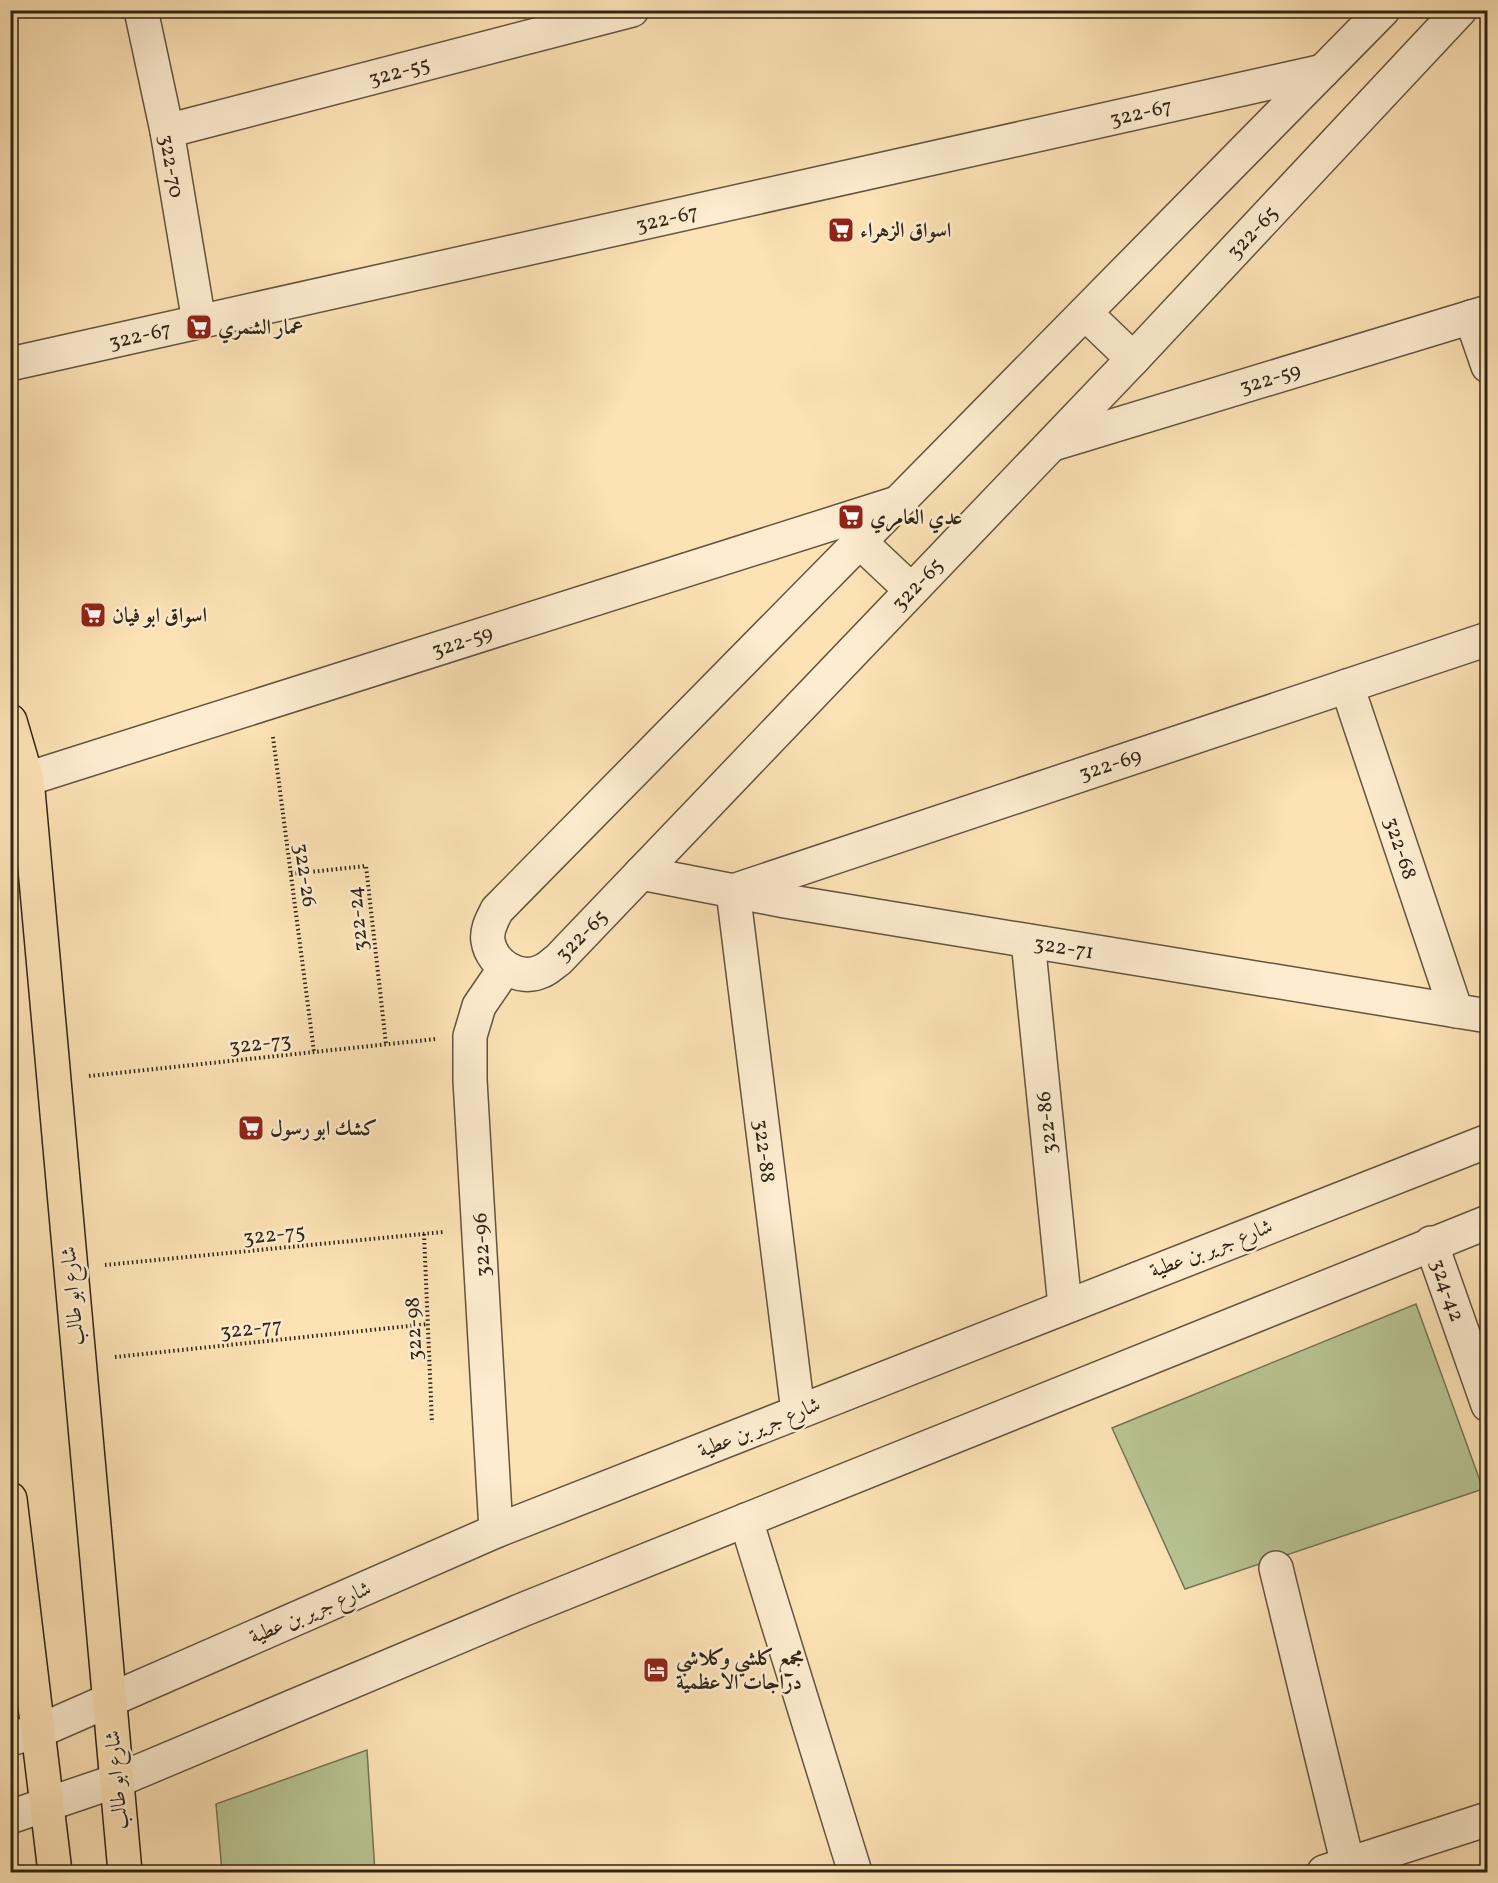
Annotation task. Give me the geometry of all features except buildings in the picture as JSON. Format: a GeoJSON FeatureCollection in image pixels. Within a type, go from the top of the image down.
{"type":"FeatureCollection","features":[{"type":"Feature","properties":{"kind":"main road","name":"شارع ابو طالب"},"geometry":{"type":"LineString","coordinates":[[10,721],[27,779],[125,1872]]}},
{"type":"Feature","properties":{"kind":"main road"},"geometry":{"type":"LineString","coordinates":[[10,1499],[25,1735],[48,1805],[55,1872]]}},
{"type":"Feature","properties":{"kind":"street","name":"322-70"},"geometry":{"type":"LineString","coordinates":[[141,10],[167,131],[199,322]]}},
{"type":"Feature","properties":{"kind":"street","name":"322-55"},"geometry":{"type":"LineString","coordinates":[[167,131],[589,16],[632,10]]}},
{"type":"Feature","properties":{"kind":"street"},"geometry":{"type":"LineString","coordinates":[[505,968],[494,957],[488,941],[488,927],[497,910],[1383,10]]}},
{"type":"Feature","properties":{"kind":"street"},"geometry":{"type":"LineString","coordinates":[[1452,13],[1484,10]]}},
{"type":"Feature","properties":{"kind":"street","name":"322-65"},"geometry":{"type":"LineString","coordinates":[[505,968],[522,974],[541,972],[558,960],[1133,359],[1452,13]]}},
{"type":"Feature","properties":{"kind":"street","name":"322-67"},"geometry":{"type":"LineString","coordinates":[[10,364],[1323,71]]}},
{"type":"Feature","properties":{"kind":"street"},"geometry":{"type":"LineString","coordinates":[[1085,313],[1133,359]]}},
{"type":"Feature","properties":{"kind":"street"},"geometry":{"type":"LineString","coordinates":[[1480,314],[1488,366]]}},
{"type":"Feature","properties":{"kind":"street","name":"322-59"},"geometry":{"type":"LineString","coordinates":[[1052,444],[1480,314]]}},
{"type":"Feature","properties":{"kind":"street","name":"322-59"},"geometry":{"type":"LineString","coordinates":[[27,779],[898,502]]}},
{"type":"Feature","properties":{"kind":"street"},"geometry":{"type":"LineString","coordinates":[[860,542],[911,590]]}},
{"type":"Feature","properties":{"kind":"street","name":"322-69"},"geometry":{"type":"LineString","coordinates":[[733,891],[1488,639]]}},
{"type":"Feature","properties":{"kind":"street","name":"322-68"},"geometry":{"type":"LineString","coordinates":[[1347,686],[1456,1011]]}},
{"type":"Feature","properties":{"kind":"street","name":"322-71"},"geometry":{"type":"LineString","coordinates":[[641,873],[733,891],[1028,941],[1488,1016]]}},
{"type":"Feature","properties":{"kind":"street","name":"322-88"},"geometry":{"type":"LineString","coordinates":[[733,891],[798,1412]]}},
{"type":"Feature","properties":{"kind":"street","name":"322-86"},"geometry":{"type":"LineString","coordinates":[[1028,941],[1065,1306]]}},
{"type":"Feature","properties":{"kind":"street","name":"322-96"},"geometry":{"type":"LineString","coordinates":[[496,1531],[470,1080],[470,1036],[479,1006],[505,968]]}},
{"type":"Feature","properties":{"kind":"street","name":"شارع جرير بن عطية"},"geometry":{"type":"LineString","coordinates":[[25,1735],[496,1531],[1488,1141]]}},
{"type":"Feature","properties":{"kind":"street"},"geometry":{"type":"LineString","coordinates":[[10,1817],[116,1781],[746,1520],[1488,1222]]}},
{"type":"Feature","properties":{"kind":"street","name":"324-42"},"geometry":{"type":"LineString","coordinates":[[1431,1243],[1488,1405]]}},
{"type":"Feature","properties":{"kind":"street"},"geometry":{"type":"LineString","coordinates":[[746,1520],[855,1872]]}},
{"type":"Feature","properties":{"kind":"street"},"geometry":{"type":"LineString","coordinates":[[1276,1568],[1336,1869],[1488,1819]]}},
{"type":"Feature","properties":{"kind":"path","name":"322-26"},"geometry":{"type":"LineString","coordinates":[[268,702],[314,1052]]}},
{"type":"Feature","properties":{"kind":"path","name":"322-24"},"geometry":{"type":"LineString","coordinates":[[291,874],[366,866],[386,1044]]}},
{"type":"Feature","properties":{"kind":"path","name":"322-73"},"geometry":{"type":"LineString","coordinates":[[53,1080],[470,1036]]}},
{"type":"Feature","properties":{"kind":"path","name":"322-75"},"geometry":{"type":"LineString","coordinates":[[70,1269],[480,1228]]}},
{"type":"Feature","properties":{"kind":"path","name":"322-98"},"geometry":{"type":"LineString","coordinates":[[423,1234],[432,1423]]}},
{"type":"Feature","properties":{"kind":"path","name":"322-77"},"geometry":{"type":"LineString","coordinates":[[78,1361],[428,1324]]}},
{"type":"Feature","properties":{"kind":"green space"},"geometry":{"type":"Polygon","coordinates":[[[1416,1304],[1483,1489],[1185,1589],[1112,1428],[1416,1304]]]}},
{"type":"Feature","properties":{"kind":"green space"},"geometry":{"type":"Polygon","coordinates":[[[367,1750],[375,1872],[222,1872],[216,1804],[367,1750]]]}},
{"type":"Feature","properties":{"kind":"place","name":"اسواق الزهراء"},"geometry":{"type":"Point","coordinates":[841,230]}},
{"type":"Feature","properties":{"kind":"place","name":"عمار الشمري"},"geometry":{"type":"Point","coordinates":[199,327]}},
{"type":"Feature","properties":{"kind":"place","name":"عدي العامري"},"geometry":{"type":"Point","coordinates":[851,517]}},
{"type":"Feature","properties":{"kind":"place","name":"اسواق ابو فيان"},"geometry":{"type":"Point","coordinates":[93,615]}},
{"type":"Feature","properties":{"kind":"place","name":"كشك ابو رسول"},"geometry":{"type":"Point","coordinates":[251,1128]}},
{"type":"Feature","properties":{"kind":"place","name":"مجمع كلشي وكلاشي دراجات الاعظمية"},"geometry":{"type":"Point","coordinates":[656,1670]}}]}
